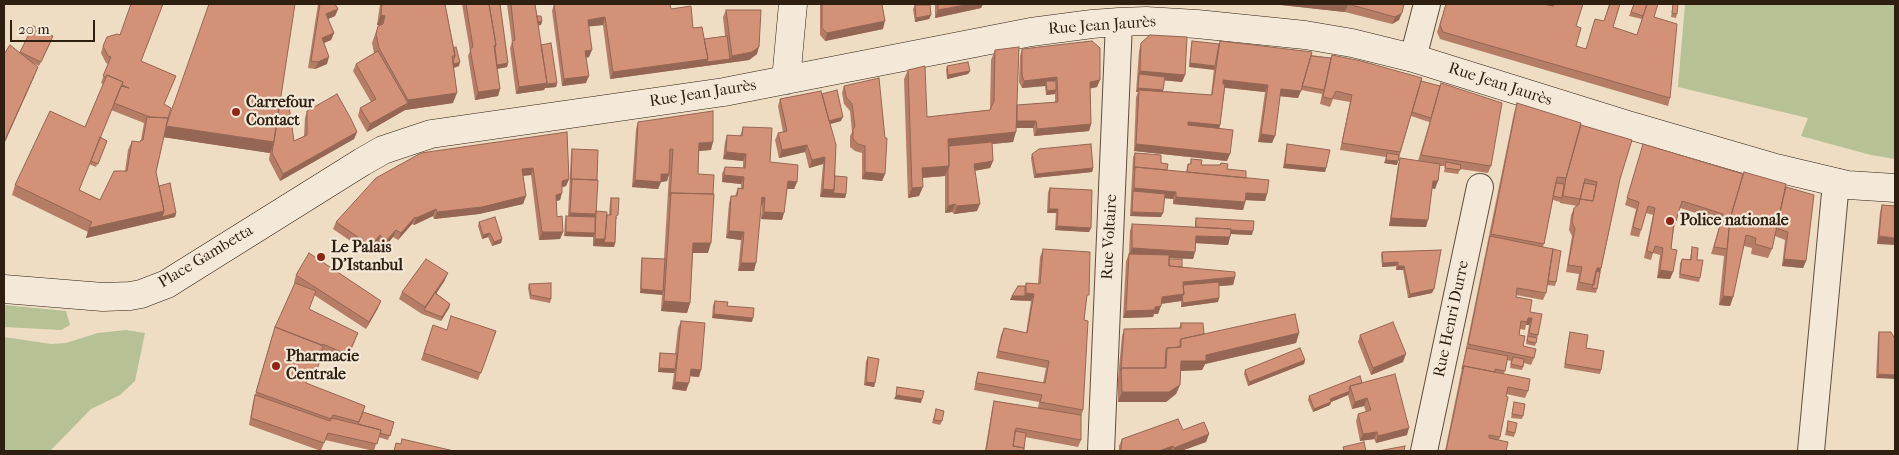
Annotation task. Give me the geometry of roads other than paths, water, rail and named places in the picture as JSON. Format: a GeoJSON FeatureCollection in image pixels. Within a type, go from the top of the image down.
{"type":"FeatureCollection","features":[{"type":"Feature","properties":{"kind":"street"},"geometry":{"type":"LineString","coordinates":[[786,80],[793,4]]}},
{"type":"Feature","properties":{"kind":"street"},"geometry":{"type":"LineString","coordinates":[[1413,58],[1427,4]]}},
{"type":"Feature","properties":{"kind":"street","name":"Rue Jean Jaurès"},"geometry":{"type":"LineString","coordinates":[[362,162],[383,150],[431,134],[691,97],[1031,32],[1119,22],[1171,22],[1305,36],[1352,43],[1413,58],[1772,167],[1848,185],[1895,188]]}},
{"type":"Feature","properties":{"kind":"street","name":"Rue Voltaire"},"geometry":{"type":"LineString","coordinates":[[1101,451],[1119,22]]}},
{"type":"Feature","properties":{"kind":"street","name":"Place Gambetta"},"geometry":{"type":"LineString","coordinates":[[4,289],[103,297],[130,296],[148,291],[178,277],[362,162]]}},
{"type":"Feature","properties":{"kind":"street"},"geometry":{"type":"LineString","coordinates":[[1811,451],[1836,182]]}},
{"type":"Feature","properties":{"kind":"street","name":"Rue Henri Durre"},"geometry":{"type":"LineString","coordinates":[[1424,451],[1480,187]]}},
{"type":"Feature","properties":{"kind":"place","name":"Carrefour Contact"},"geometry":{"type":"Point","coordinates":[236,112]}},
{"type":"Feature","properties":{"kind":"place","name":"Police nationale"},"geometry":{"type":"Point","coordinates":[1670,221]}},
{"type":"Feature","properties":{"kind":"place","name":"Le Palais D'Istanbul"},"geometry":{"type":"Point","coordinates":[321,257]}},
{"type":"Feature","properties":{"kind":"place","name":"Pharmacie Centrale"},"geometry":{"type":"Point","coordinates":[276,366]}}]}
